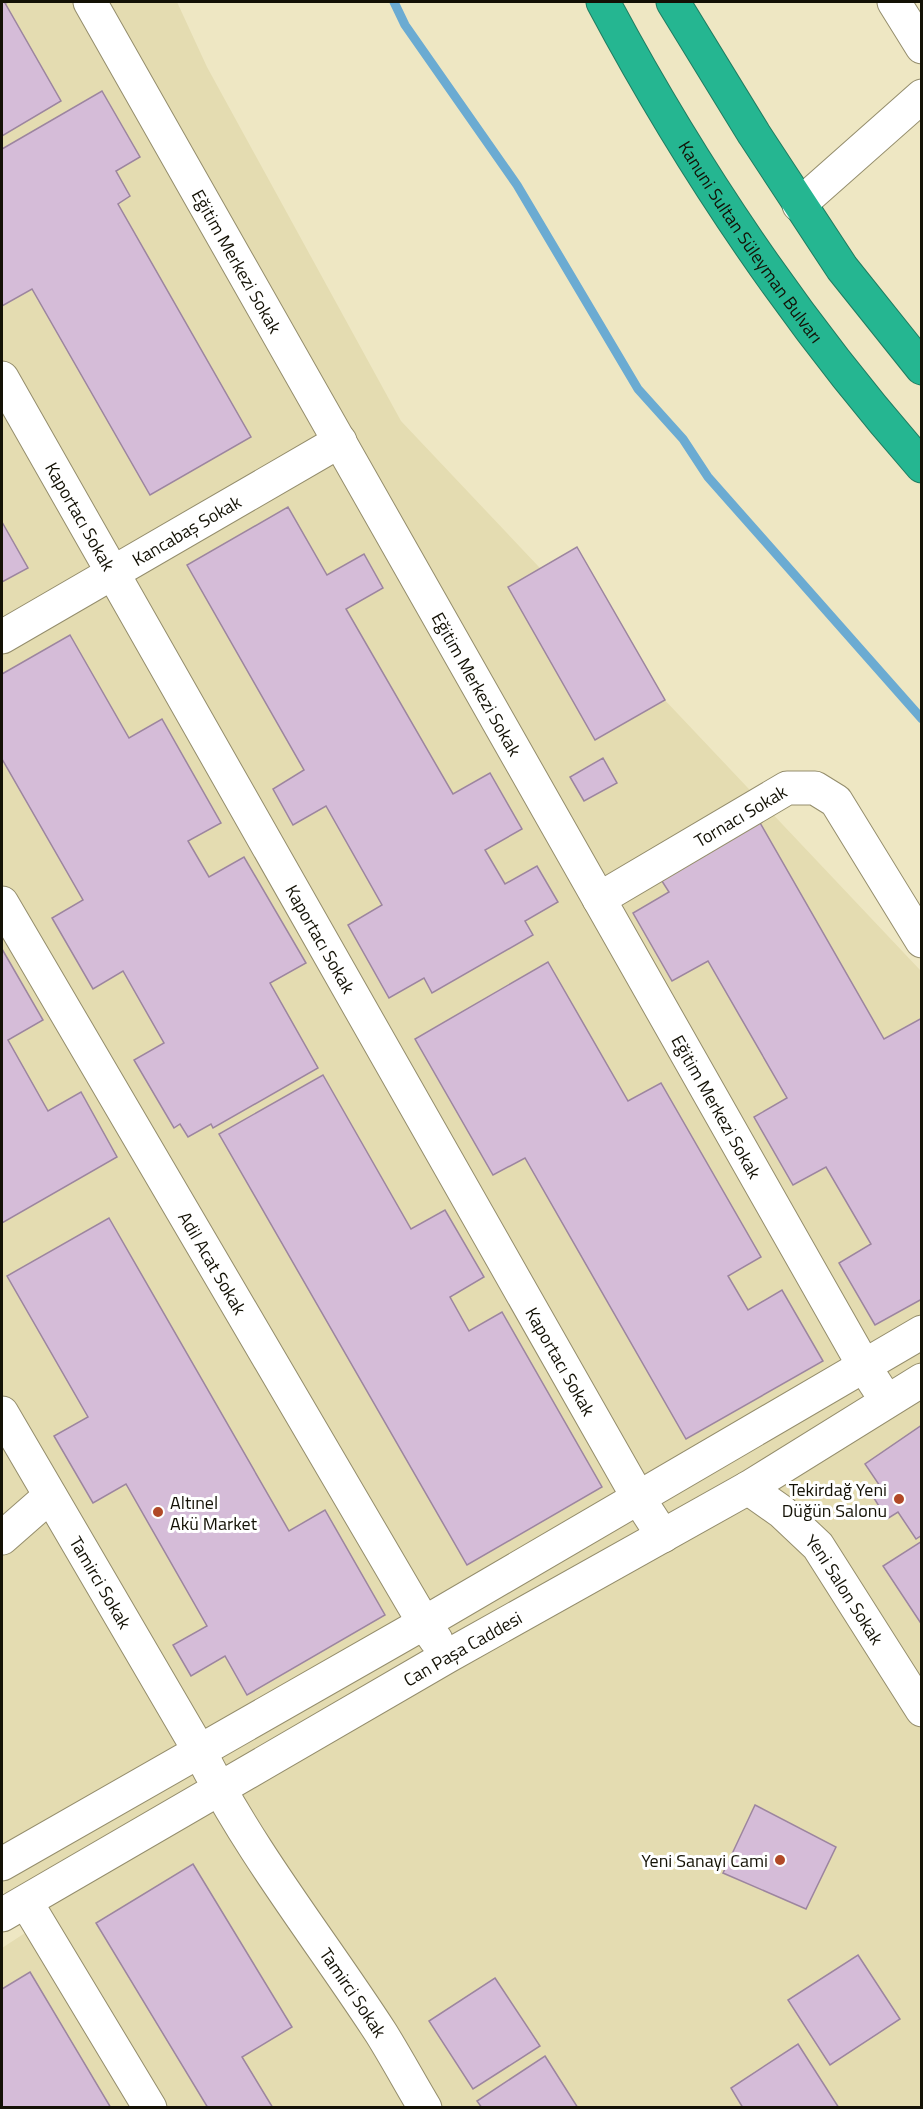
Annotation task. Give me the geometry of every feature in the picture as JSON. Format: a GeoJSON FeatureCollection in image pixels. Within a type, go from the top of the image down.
{"type":"FeatureCollection","features":[{"type":"Feature","properties":{"kind":"highway","name":"Kanuni Sultan Süleyman Bulvarı"},"geometry":{"type":"LineString","coordinates":[[603,2],[632,57],[688,150],[758,254],[821,342],[888,428],[921,466]]}},
{"type":"Feature","properties":{"kind":"highway"},"geometry":{"type":"LineString","coordinates":[[673,2],[799,205],[842,268],[921,368]]}},
{"type":"Feature","properties":{"kind":"street","name":"Eğitim Merkezi Sokak"},"geometry":{"type":"LineString","coordinates":[[90,2],[864,1366],[886,1400]]}},
{"type":"Feature","properties":{"kind":"street"},"geometry":{"type":"LineString","coordinates":[[894,2],[921,47]]}},
{"type":"Feature","properties":{"kind":"street"},"geometry":{"type":"LineString","coordinates":[[799,205],[921,96]]}},
{"type":"Feature","properties":{"kind":"street","name":"Kaportacı Sokak"},"geometry":{"type":"LineString","coordinates":[[2,378],[639,1499],[663,1536]]}},
{"type":"Feature","properties":{"kind":"street","name":"Kancabaş Sokak"},"geometry":{"type":"LineString","coordinates":[[2,637],[340,441]]}},
{"type":"Feature","properties":{"kind":"street","name":"Tornacı Sokak"},"geometry":{"type":"LineString","coordinates":[[599,899],[787,788],[814,788],[836,801],[921,941]]}},
{"type":"Feature","properties":{"kind":"street","name":"Adil Acat Sokak"},"geometry":{"type":"LineString","coordinates":[[2,903],[424,1623],[448,1656]]}},
{"type":"Feature","properties":{"kind":"street"},"geometry":{"type":"LineString","coordinates":[[2,1864],[639,1499],[921,1332]]}},
{"type":"Feature","properties":{"kind":"street","name":"Can Paşa Caddesi"},"geometry":{"type":"LineString","coordinates":[[14,1909],[448,1656],[748,1488],[921,1380]]}},
{"type":"Feature","properties":{"kind":"street","name":"Tamirci Sokak"},"geometry":{"type":"LineString","coordinates":[[2,1413],[200,1752],[218,1788],[283,1891],[381,2033],[425,2108]]}},
{"type":"Feature","properties":{"kind":"street"},"geometry":{"type":"LineString","coordinates":[[639,1499],[748,1488]]}},
{"type":"Feature","properties":{"kind":"street","name":"Yeni Salon Sokak"},"geometry":{"type":"LineString","coordinates":[[748,1488],[782,1512],[818,1546],[921,1710]]}},
{"type":"Feature","properties":{"kind":"street"},"geometry":{"type":"LineString","coordinates":[[2,1538],[50,1497]]}},
{"type":"Feature","properties":{"kind":"street"},"geometry":{"type":"LineString","coordinates":[[14,1909],[150,2108]]}},
{"type":"Feature","properties":{"kind":"shaded area"},"geometry":{"type":"Polygon","coordinates":[[[2,2],[177,2],[207,67],[401,421],[921,971],[921,2107],[2,2108],[2,1948],[25,1933],[2,1888],[2,2]]]}},
{"type":"Feature","properties":{"kind":"building"},"geometry":{"type":"Polygon","coordinates":[[[2,2],[9,2],[5,3],[61,101],[2,136],[2,2]]]}},
{"type":"Feature","properties":{"kind":"building"},"geometry":{"type":"Polygon","coordinates":[[[102,91],[140,157],[116,171],[130,196],[118,204],[251,437],[150,495],[32,289],[2,306],[2,149],[102,91]]]}},
{"type":"Feature","properties":{"kind":"building"},"geometry":{"type":"Polygon","coordinates":[[[288,507],[327,575],[364,554],[383,588],[346,609],[453,794],[490,773],[522,829],[485,850],[505,884],[537,866],[558,902],[525,921],[533,935],[432,993],[424,978],[389,998],[348,925],[382,905],[326,806],[293,825],[273,789],[304,770],[187,565],[288,507]]]}},
{"type":"Feature","properties":{"kind":"building"},"geometry":{"type":"Polygon","coordinates":[[[2,522],[28,568],[2,582],[2,522]]]}},
{"type":"Feature","properties":{"kind":"building"},"geometry":{"type":"Polygon","coordinates":[[[577,547],[665,700],[595,740],[508,587],[577,547]]]}},
{"type":"Feature","properties":{"kind":"building"},"geometry":{"type":"Polygon","coordinates":[[[70,635],[129,738],[162,719],[221,823],[188,841],[209,877],[244,857],[306,963],[270,983],[318,1068],[213,1128],[211,1124],[188,1137],[180,1124],[174,1128],[134,1060],[164,1043],[123,971],[93,989],[52,918],[83,900],[2,759],[2,674],[70,635]]]}},
{"type":"Feature","properties":{"kind":"building"},"geometry":{"type":"Polygon","coordinates":[[[603,758],[617,783],[584,801],[570,777],[603,758]]]}},
{"type":"Feature","properties":{"kind":"building"},"geometry":{"type":"Polygon","coordinates":[[[759,821],[884,1039],[922,1018],[922,1299],[875,1325],[839,1263],[871,1244],[826,1167],[793,1185],[754,1117],[787,1098],[708,961],[672,981],[633,913],[669,892],[660,878],[759,821]]]}},
{"type":"Feature","properties":{"kind":"building"},"geometry":{"type":"Polygon","coordinates":[[[2,949],[43,1020],[8,1040],[48,1111],[81,1092],[117,1157],[2,1223],[2,949]]]}},
{"type":"Feature","properties":{"kind":"building"},"geometry":{"type":"Polygon","coordinates":[[[548,962],[628,1101],[661,1083],[761,1257],[728,1276],[748,1310],[782,1290],[823,1361],[686,1439],[525,1158],[493,1175],[415,1039],[548,962]]]}},
{"type":"Feature","properties":{"kind":"building"},"geometry":{"type":"Polygon","coordinates":[[[323,1075],[411,1229],[445,1210],[484,1277],[450,1297],[469,1331],[502,1312],[602,1487],[467,1565],[219,1134],[323,1075]]]}},
{"type":"Feature","properties":{"kind":"building"},"geometry":{"type":"Polygon","coordinates":[[[109,1218],[289,1531],[325,1510],[385,1615],[247,1695],[225,1656],[191,1676],[173,1645],[207,1626],[126,1484],[93,1503],[54,1436],[88,1417],[7,1276],[109,1218]]]}},
{"type":"Feature","properties":{"kind":"building"},"geometry":{"type":"Polygon","coordinates":[[[922,1425],[922,1535],[916,1539],[898,1512],[887,1519],[872,1495],[882,1489],[865,1464],[922,1425]]]}},
{"type":"Feature","properties":{"kind":"building"},"geometry":{"type":"Polygon","coordinates":[[[922,1541],[922,1625],[883,1566],[922,1541]]]}},
{"type":"Feature","properties":{"kind":"building","name":"Yeni Sanayi Cami"},"geometry":{"type":"Polygon","coordinates":[[[755,1805],[836,1847],[806,1909],[723,1873],[755,1805]]]}},
{"type":"Feature","properties":{"kind":"building"},"geometry":{"type":"Polygon","coordinates":[[[193,1864],[292,2027],[242,2057],[273,2108],[208,2108],[96,1923],[193,1864]]]}},
{"type":"Feature","properties":{"kind":"building"},"geometry":{"type":"Polygon","coordinates":[[[858,1955],[900,2019],[830,2065],[788,2000],[858,1955]]]}},
{"type":"Feature","properties":{"kind":"building"},"geometry":{"type":"Polygon","coordinates":[[[30,1972],[111,2108],[2,2108],[2,1989],[30,1972]]]}},
{"type":"Feature","properties":{"kind":"building"},"geometry":{"type":"Polygon","coordinates":[[[495,1978],[540,2046],[473,2089],[429,2021],[495,1978]]]}},
{"type":"Feature","properties":{"kind":"building"},"geometry":{"type":"Polygon","coordinates":[[[798,2044],[839,2108],[743,2108],[731,2088],[798,2044]]]}},
{"type":"Feature","properties":{"kind":"building"},"geometry":{"type":"Polygon","coordinates":[[[545,2056],[578,2108],[482,2108],[477,2101],[545,2056]]]}},
{"type":"Feature","properties":{"kind":"waterway"},"geometry":{"type":"LineString","coordinates":[[394,2],[405,25],[517,185],[638,389],[683,439],[708,477],[922,719]]}},
{"type":"Feature","properties":{"kind":"place","name":"Tekirdağ Yeni Düğün Salonu"},"geometry":{"type":"Point","coordinates":[899,1499]}},
{"type":"Feature","properties":{"kind":"place","name":"Altınel Akü Market"},"geometry":{"type":"Point","coordinates":[158,1512]}},
{"type":"Feature","properties":{"kind":"place","name":"Yeni Sanayi Cami"},"geometry":{"type":"Point","coordinates":[780,1860]}}]}
